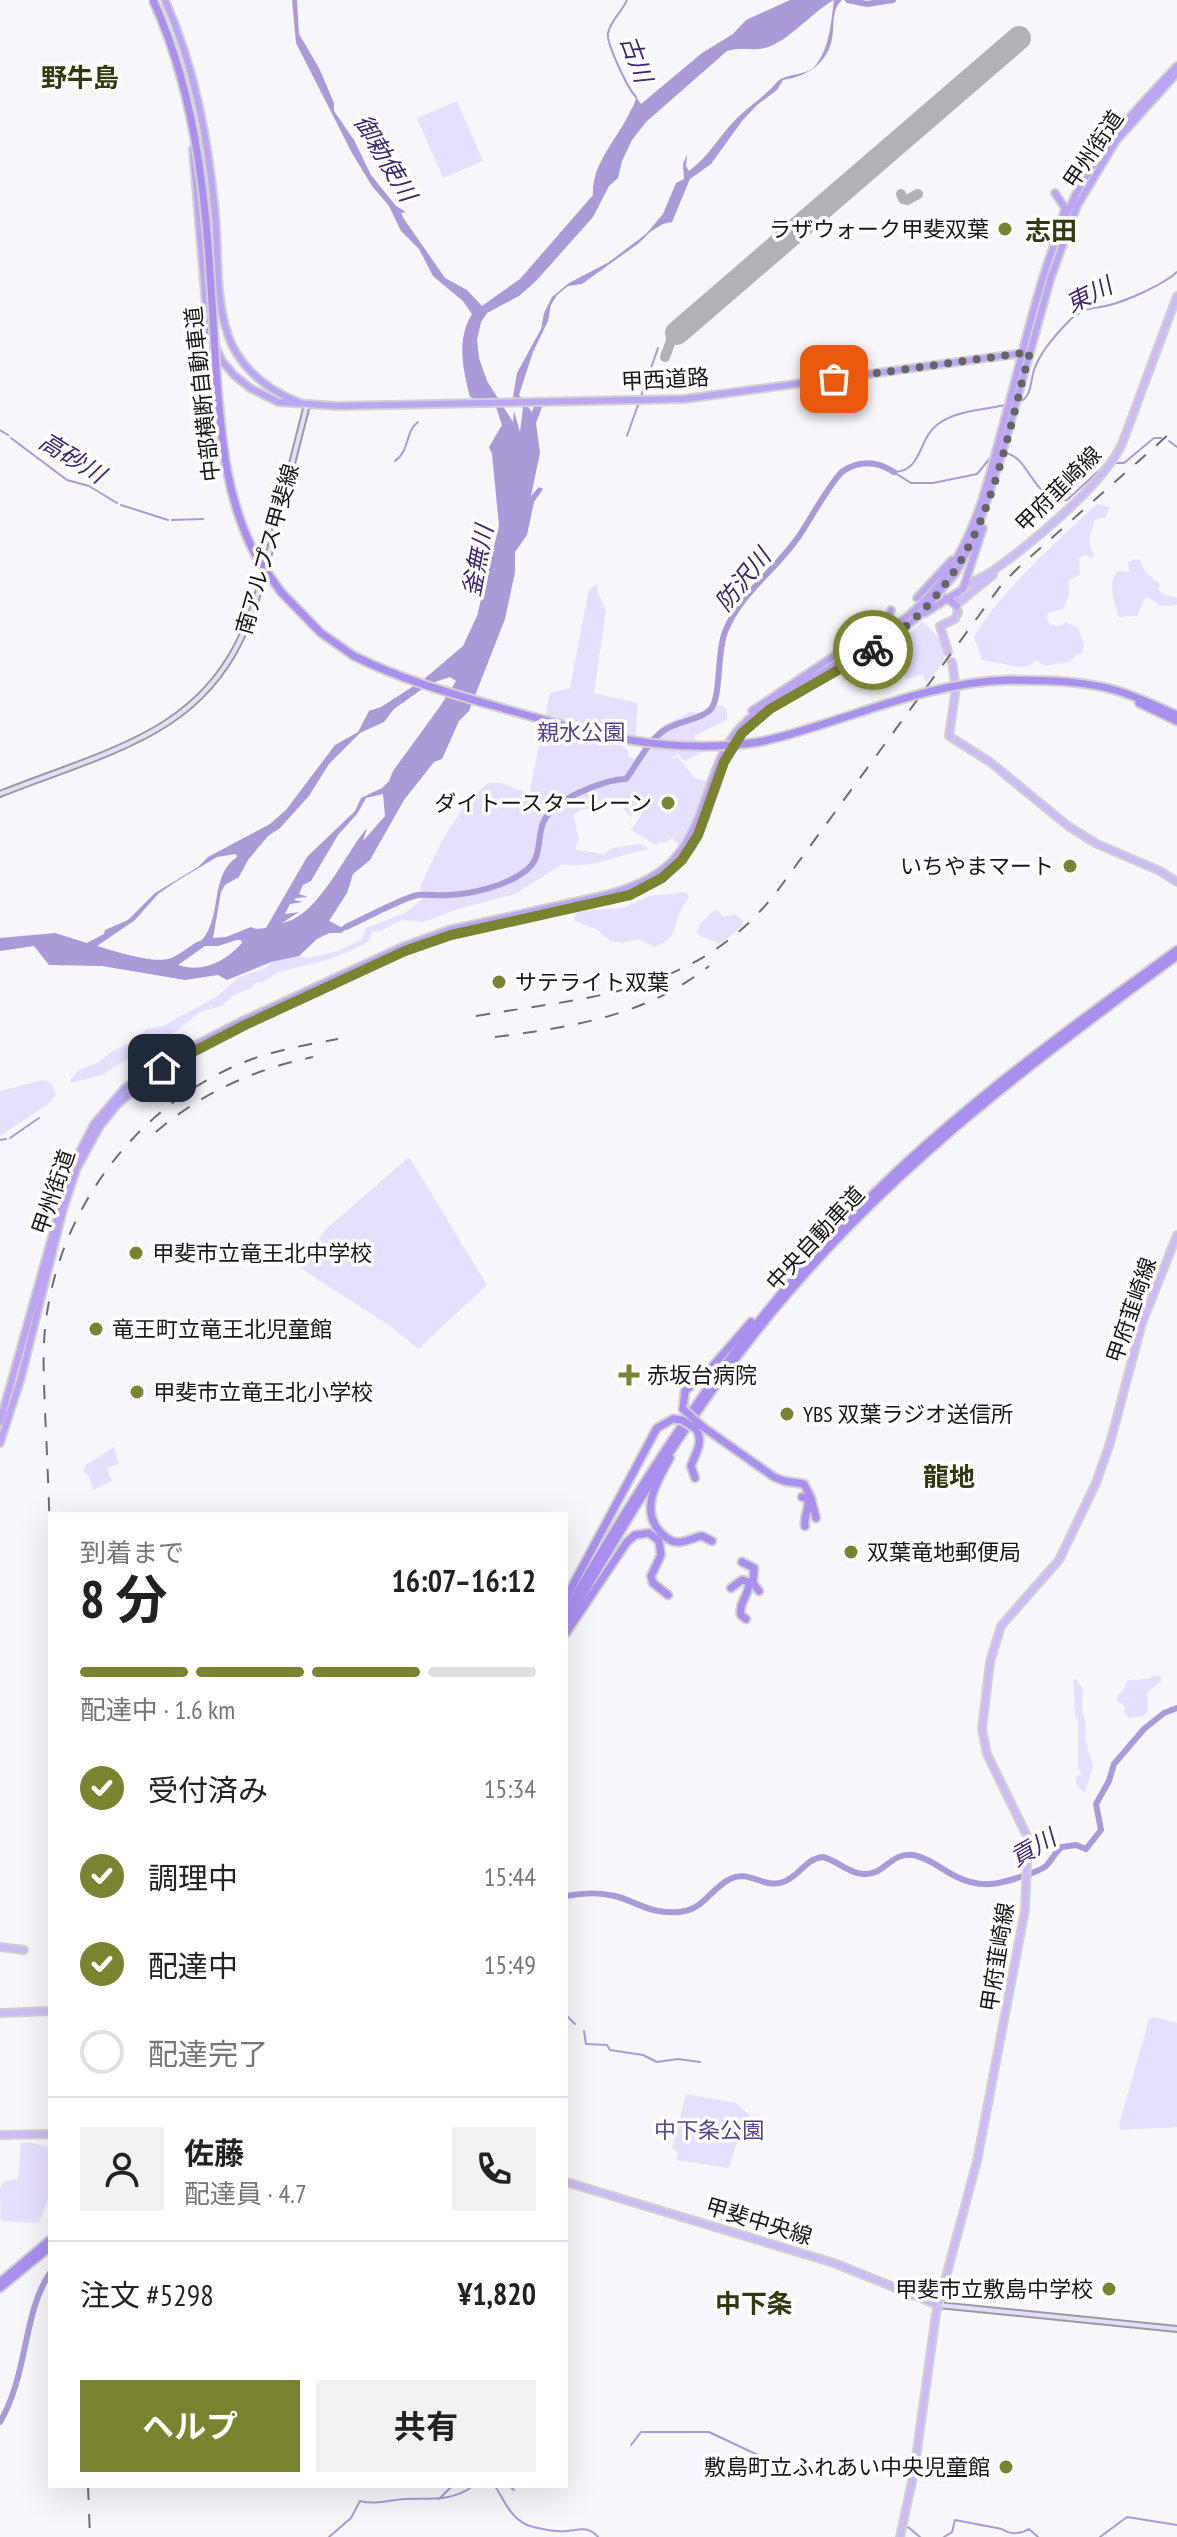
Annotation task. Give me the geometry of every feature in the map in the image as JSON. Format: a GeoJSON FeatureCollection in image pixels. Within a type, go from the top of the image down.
{"type":"FeatureCollection","features":[{"type":"Feature","properties":{"kind":"highway","name":"中部横断自動車道"},"geometry":{"type":"LineString","coordinates":[[151,0],[180,69],[195,137],[203,195],[223,449],[239,522],[257,558],[281,592],[314,627],[354,656],[412,681],[621,740],[663,746],[698,747],[759,742],[933,689],[1010,680],[1043,681],[1116,695],[1177,718]]}},
{"type":"Feature","properties":{"kind":"highway","name":"甲西道路"},"geometry":{"type":"LineString","coordinates":[[151,0],[187,116],[200,213],[205,318],[212,341],[228,369],[250,388],[278,402],[307,405],[434,404],[697,398],[1026,353]]}},
{"type":"Feature","properties":{"kind":"highway","name":"甲西道路"},"geometry":{"type":"LineString","coordinates":[[165,0],[187,57],[202,114],[223,310],[229,336],[241,360],[258,378],[279,394],[307,405]]}},
{"type":"Feature","properties":{"kind":"highway","name":"甲州街道"},"geometry":{"type":"LineString","coordinates":[[0,1443],[21,1378],[55,1240],[77,1168],[100,1126],[139,1085],[162,1068],[245,1025],[405,951],[462,932],[630,895],[662,878],[691,848],[724,762],[750,724],[770,709],[879,646],[918,617],[963,561],[988,501],[1049,265],[1073,203],[1089,172],[1126,121],[1177,66]]}},
{"type":"Feature","properties":{"kind":"highway","name":"甲州街道"},"geometry":{"type":"LineString","coordinates":[[1026,353],[1077,206],[1116,141],[1177,73]]}},
{"type":"Feature","properties":{"kind":"highway"},"geometry":{"type":"LineString","coordinates":[[1049,265],[1065,208],[1055,193]]}},
{"type":"Feature","properties":{"kind":"highway","name":"甲州街道"},"geometry":{"type":"LineString","coordinates":[[0,1422],[71,1169],[94,1124],[125,1088],[159,1064],[228,1028],[402,947],[449,930],[606,895],[644,882],[670,865],[691,835],[728,742],[752,715],[877,640],[925,602],[958,557],[999,455]]}},
{"type":"Feature","properties":{"kind":"highway"},"geometry":{"type":"LineString","coordinates":[[917,598],[955,556],[987,481]]}},
{"type":"Feature","properties":{"kind":"highway"},"geometry":{"type":"LineString","coordinates":[[918,617],[963,589],[984,524],[988,501]]}},
{"type":"Feature","properties":{"kind":"highway"},"geometry":{"type":"LineString","coordinates":[[946,598],[958,607]]}},
{"type":"Feature","properties":{"kind":"highway"},"geometry":{"type":"LineString","coordinates":[[728,742],[740,724],[764,701],[888,620],[891,610]]}},
{"type":"Feature","properties":{"kind":"highway","name":"中央自動車道"},"geometry":{"type":"LineString","coordinates":[[568,1609],[674,1433],[751,1329],[796,1275],[868,1199],[956,1118],[1035,1053],[1177,949]]}},
{"type":"Feature","properties":{"kind":"highway","name":"中央自動車道"},"geometry":{"type":"LineString","coordinates":[[568,1621],[656,1472],[706,1398],[793,1286],[924,1153],[1039,1057],[1177,956]]}},
{"type":"Feature","properties":{"kind":"highway"},"geometry":{"type":"LineString","coordinates":[[695,1478],[691,1466],[698,1450],[700,1428],[683,1409],[685,1391],[711,1368],[796,1275]]}},
{"type":"Feature","properties":{"kind":"highway"},"geometry":{"type":"LineString","coordinates":[[706,1398],[661,1474],[650,1507],[655,1525],[672,1541],[682,1542],[702,1536],[712,1541]]}},
{"type":"Feature","properties":{"kind":"highway"},"geometry":{"type":"LineString","coordinates":[[568,1594],[657,1428],[673,1419],[700,1428],[774,1477],[801,1482],[807,1488],[816,1518]]}},
{"type":"Feature","properties":{"kind":"highway"},"geometry":{"type":"LineString","coordinates":[[795,1482],[803,1488],[801,1498],[809,1500],[804,1516],[805,1526]]}},
{"type":"Feature","properties":{"kind":"highway"},"geometry":{"type":"LineString","coordinates":[[568,1630],[627,1542],[635,1535],[649,1533],[659,1541],[661,1555],[651,1576],[655,1586],[668,1595]]}},
{"type":"Feature","properties":{"kind":"highway"},"geometry":{"type":"LineString","coordinates":[[742,1562],[754,1568],[753,1583],[759,1591]]}},
{"type":"Feature","properties":{"kind":"highway"},"geometry":{"type":"LineString","coordinates":[[731,1588],[742,1580],[749,1582],[750,1587],[740,1610],[746,1619]]}},
{"type":"Feature","properties":{"kind":"highway"},"geometry":{"type":"LineString","coordinates":[[0,2286],[48,2242]]}},
{"type":"Feature","properties":{"kind":"highway"},"geometry":{"type":"LineString","coordinates":[[16,2272],[48,2248]]}},
{"type":"Feature","properties":{"kind":"main road","name":"甲府韮崎線"},"geometry":{"type":"LineString","coordinates":[[963,589],[1013,556],[1085,492],[1112,463],[1177,296]]}},
{"type":"Feature","properties":{"kind":"main road","name":"南アルプス甲斐線"},"geometry":{"type":"LineString","coordinates":[[0,794],[150,733],[192,704],[217,679],[236,652],[253,614],[307,405]]}},
{"type":"Feature","properties":{"kind":"main road"},"geometry":{"type":"LineString","coordinates":[[958,607],[1013,556]]}},
{"type":"Feature","properties":{"kind":"main road"},"geometry":{"type":"LineString","coordinates":[[969,568],[971,574],[982,579]]}},
{"type":"Feature","properties":{"kind":"main road"},"geometry":{"type":"LineString","coordinates":[[948,652],[940,626],[955,619],[963,589]]}},
{"type":"Feature","properties":{"kind":"main road"},"geometry":{"type":"LineString","coordinates":[[952,662],[956,688],[949,736],[990,762],[1068,826],[1097,844],[1160,871],[1177,882]]}},
{"type":"Feature","properties":{"kind":"main road","name":"甲府韮崎線"},"geometry":{"type":"LineString","coordinates":[[900,2537],[914,2472],[938,2305],[967,2203],[989,2106],[1025,1910],[1028,1838],[984,1742],[981,1719],[990,1662],[1001,1626],[1059,1560],[1096,1483],[1110,1443],[1142,1323],[1177,1235]]}},
{"type":"Feature","properties":{"kind":"main road"},"geometry":{"type":"LineString","coordinates":[[0,1947],[24,1950]]}},
{"type":"Feature","properties":{"kind":"main road"},"geometry":{"type":"LineString","coordinates":[[0,2013],[48,2011]]}},
{"type":"Feature","properties":{"kind":"main road"},"geometry":{"type":"LineString","coordinates":[[0,2135],[48,2134]]}},
{"type":"Feature","properties":{"kind":"main road","name":"甲斐中央線"},"geometry":{"type":"LineString","coordinates":[[568,2183],[834,2263],[938,2305]]}},
{"type":"Feature","properties":{"kind":"main road"},"geometry":{"type":"LineString","coordinates":[[938,2305],[1177,2329]]}},
{"type":"Feature","properties":{"kind":"green space"},"geometry":{"type":"Polygon","coordinates":[[[457,101],[483,161],[443,178],[417,118],[457,101]]]}},
{"type":"Feature","properties":{"kind":"green space"},"geometry":{"type":"Polygon","coordinates":[[[1097,504],[1110,507],[1105,518],[1095,519],[1089,542],[1095,554],[1092,558],[1084,555],[1079,558],[1080,575],[1069,580],[1069,595],[1063,609],[1048,613],[1047,618],[1050,625],[1060,626],[1066,622],[1078,628],[1084,644],[1082,653],[1070,662],[1045,666],[1036,660],[1029,666],[1019,667],[982,660],[974,637],[985,620],[1031,567],[1097,504]]]}},
{"type":"Feature","properties":{"kind":"green space"},"geometry":{"type":"Polygon","coordinates":[[[1141,561],[1145,572],[1160,584],[1158,589],[1163,594],[1177,598],[1177,605],[1161,606],[1148,597],[1137,616],[1119,617],[1112,593],[1114,576],[1118,571],[1129,572],[1128,562],[1141,561]]]}},
{"type":"Feature","properties":{"kind":"green space","name":"親水公園"},"geometry":{"type":"Polygon","coordinates":[[[598,584],[597,591],[606,610],[594,693],[638,703],[635,739],[623,747],[629,757],[635,759],[663,725],[691,712],[700,713],[708,707],[723,706],[727,711],[727,720],[694,736],[696,741],[708,741],[703,752],[685,761],[677,754],[666,762],[677,756],[695,778],[707,781],[680,845],[671,838],[667,843],[658,842],[656,845],[631,830],[642,814],[636,811],[631,817],[615,799],[607,798],[589,810],[582,809],[573,815],[579,839],[575,847],[577,850],[604,854],[614,847],[638,844],[647,847],[647,850],[585,865],[563,864],[515,894],[423,922],[402,920],[381,931],[372,932],[369,941],[349,951],[279,972],[232,996],[222,1006],[200,1012],[171,1035],[170,1043],[158,1045],[146,1041],[131,1057],[102,1075],[71,1083],[70,1080],[79,1070],[137,1040],[147,1029],[163,1026],[216,997],[239,977],[266,968],[271,962],[338,951],[362,939],[366,928],[405,913],[421,900],[420,887],[442,841],[467,801],[488,783],[502,783],[529,794],[550,693],[570,688],[589,589],[598,584]]]}},
{"type":"Feature","properties":{"kind":"green space"},"geometry":{"type":"Polygon","coordinates":[[[922,622],[930,628],[944,651],[943,662],[926,682],[922,674],[909,679],[905,677],[889,651],[922,622]]]}},
{"type":"Feature","properties":{"kind":"green space"},"geometry":{"type":"Polygon","coordinates":[[[681,892],[689,897],[673,932],[662,944],[654,947],[638,939],[622,943],[610,941],[596,929],[574,921],[576,913],[620,908],[651,896],[681,892]]]}},
{"type":"Feature","properties":{"kind":"green space"},"geometry":{"type":"Polygon","coordinates":[[[714,910],[718,910],[723,917],[735,914],[743,920],[743,925],[721,944],[700,936],[697,931],[714,910]]]}},
{"type":"Feature","properties":{"kind":"green space"},"geometry":{"type":"Polygon","coordinates":[[[43,1080],[51,1083],[56,1095],[48,1104],[0,1136],[0,1091],[43,1080]]]}},
{"type":"Feature","properties":{"kind":"green space"},"geometry":{"type":"Polygon","coordinates":[[[409,1157],[487,1285],[418,1349],[299,1266],[326,1229],[409,1157]]]}},
{"type":"Feature","properties":{"kind":"green space"},"geometry":{"type":"Polygon","coordinates":[[[114,1447],[119,1464],[107,1468],[112,1481],[93,1490],[89,1476],[83,1471],[86,1465],[114,1447]]]}},
{"type":"Feature","properties":{"kind":"green space"},"geometry":{"type":"Polygon","coordinates":[[[1161,1676],[1161,1681],[1147,1693],[1148,1711],[1144,1716],[1129,1718],[1123,1712],[1125,1708],[1122,1703],[1117,1702],[1117,1695],[1123,1691],[1128,1680],[1161,1676]]]}},
{"type":"Feature","properties":{"kind":"green space"},"geometry":{"type":"Polygon","coordinates":[[[1076,1679],[1083,1688],[1085,1738],[1093,1766],[1085,1793],[1076,1784],[1076,1777],[1082,1774],[1078,1768],[1078,1721],[1073,1680],[1076,1679]]]}},
{"type":"Feature","properties":{"kind":"green space"},"geometry":{"type":"Polygon","coordinates":[[[1155,2017],[1177,2023],[1177,2127],[1120,2130],[1149,2019],[1155,2017]]]}},
{"type":"Feature","properties":{"kind":"green space","name":"中下条公園"},"geometry":{"type":"Polygon","coordinates":[[[686,2094],[736,2103],[749,2115],[740,2132],[729,2168],[676,2160],[678,2152],[672,2148],[686,2094]]]}},
{"type":"Feature","properties":{"kind":"green space"},"geometry":{"type":"Polygon","coordinates":[[[21,2143],[48,2147],[48,2198],[39,2223],[1,2221],[0,2188],[4,2181],[18,2179],[21,2143]]]}},
{"type":"Feature","properties":{"kind":"shaded area"},"geometry":{"type":"Polygon","coordinates":[[[292,0],[297,0],[299,34],[319,68],[334,103],[334,111],[354,140],[371,175],[396,206],[406,212],[401,213],[404,219],[445,278],[467,290],[482,306],[520,279],[593,195],[600,163],[636,97],[641,104],[702,53],[733,34],[746,20],[790,0],[834,0],[842,0],[835,10],[832,41],[824,58],[818,65],[802,75],[783,80],[777,90],[742,121],[711,164],[690,179],[672,222],[650,232],[582,284],[568,286],[551,305],[548,321],[533,352],[519,395],[532,412],[534,407],[542,407],[536,423],[540,453],[531,496],[539,487],[543,489],[534,502],[527,535],[515,552],[515,572],[505,619],[469,711],[459,721],[442,759],[434,762],[404,800],[370,860],[353,874],[347,893],[329,921],[341,927],[352,925],[341,933],[329,933],[317,939],[299,956],[271,962],[227,980],[218,975],[185,980],[102,966],[49,965],[34,946],[0,951],[0,938],[55,933],[87,943],[104,934],[105,930],[128,920],[155,893],[198,867],[208,857],[270,824],[286,810],[335,745],[358,732],[369,711],[381,707],[423,680],[463,646],[477,616],[499,526],[489,447],[502,425],[496,407],[470,397],[462,344],[472,314],[463,301],[433,276],[419,249],[401,231],[389,206],[372,186],[352,153],[296,43],[292,0]],[[834,0],[774,45],[727,51],[646,122],[632,140],[618,178],[609,186],[593,217],[536,281],[519,296],[487,313],[481,322],[477,340],[479,358],[487,381],[513,422],[514,411],[520,432],[523,408],[513,397],[517,373],[541,329],[552,297],[569,283],[609,262],[646,234],[663,214],[676,183],[684,179],[683,164],[687,154],[689,171],[735,120],[776,83],[815,66],[827,43],[834,0]],[[450,677],[429,684],[394,709],[384,722],[360,733],[329,764],[309,796],[280,828],[268,836],[248,860],[239,877],[225,885],[213,938],[226,937],[251,927],[266,928],[307,857],[355,811],[361,798],[389,781],[456,681],[450,677]],[[383,794],[366,798],[357,814],[338,835],[311,881],[303,885],[299,894],[308,897],[296,898],[294,900],[303,902],[290,904],[285,914],[299,912],[282,923],[295,918],[319,897],[367,828],[363,841],[385,816],[383,794]],[[236,854],[217,857],[158,894],[135,920],[97,946],[161,960],[202,940],[212,919],[223,874],[237,857],[236,854]],[[237,940],[205,946],[178,965],[205,967],[228,956],[242,943],[237,940]]]}},
{"type":"Feature","properties":{"kind":"waterway","name":"古川"},"geometry":{"type":"LineString","coordinates":[[627,0],[612,23],[608,38],[618,66],[636,97]]}},
{"type":"Feature","properties":{"kind":"waterway"},"geometry":{"type":"LineString","coordinates":[[848,0],[867,4],[893,0]]}},
{"type":"Feature","properties":{"kind":"waterway","name":"東川"},"geometry":{"type":"LineString","coordinates":[[1019,402],[1028,393],[1034,370],[1045,350],[1075,316],[1135,296],[1177,272]]}},
{"type":"Feature","properties":{"kind":"waterway"},"geometry":{"type":"LineString","coordinates":[[627,436],[658,348]]}},
{"type":"Feature","properties":{"kind":"waterway","name":"東川"},"geometry":{"type":"LineString","coordinates":[[894,472],[910,466],[932,430],[945,419],[1005,405]]}},
{"type":"Feature","properties":{"kind":"waterway"},"geometry":{"type":"LineString","coordinates":[[395,461],[418,422]]}},
{"type":"Feature","properties":{"kind":"waterway","name":"高砂川"},"geometry":{"type":"LineString","coordinates":[[0,430],[8,435]]}},
{"type":"Feature","properties":{"kind":"waterway","name":"高砂川"},"geometry":{"type":"LineString","coordinates":[[11,438],[67,480],[89,486],[117,503]]}},
{"type":"Feature","properties":{"kind":"waterway","name":"防沢川"},"geometry":{"type":"LineString","coordinates":[[1114,463],[1124,463],[1154,438],[1161,438]]}},
{"type":"Feature","properties":{"kind":"waterway","name":"防沢川"},"geometry":{"type":"LineString","coordinates":[[1169,441],[1177,447]]}},
{"type":"Feature","properties":{"kind":"waterway","name":"防沢川"},"geometry":{"type":"LineString","coordinates":[[1005,453],[1021,462],[1046,494],[1067,500],[1104,466]]}},
{"type":"Feature","properties":{"kind":"waterway","name":"防沢川"},"geometry":{"type":"LineString","coordinates":[[895,473],[911,483],[933,483],[977,474],[991,457]]}},
{"type":"Feature","properties":{"kind":"waterway","name":"防沢川"},"geometry":{"type":"LineString","coordinates":[[346,927],[412,897],[478,891],[524,872],[537,856],[543,823],[556,807],[592,787],[626,779],[647,747],[663,731],[711,709],[716,695],[723,640],[732,618],[749,593],[799,536],[839,475],[849,467],[862,464],[875,464],[894,472]]}},
{"type":"Feature","properties":{"kind":"waterway","name":"高砂川"},"geometry":{"type":"LineString","coordinates":[[121,505],[168,520]]}},
{"type":"Feature","properties":{"kind":"waterway","name":"高砂川"},"geometry":{"type":"LineString","coordinates":[[172,520],[203,519]]}},
{"type":"Feature","properties":{"kind":"waterway"},"geometry":{"type":"LineString","coordinates":[[10,1138],[39,1118]]}},
{"type":"Feature","properties":{"kind":"waterway"},"geometry":{"type":"LineString","coordinates":[[0,1140],[6,1139]]}},
{"type":"Feature","properties":{"kind":"waterway","name":"貢川"},"geometry":{"type":"LineString","coordinates":[[568,1896],[609,1895],[652,1910],[679,1912],[695,1907],[730,1879],[743,1876],[769,1883],[783,1882],[812,1861],[823,1857],[853,1871],[871,1874],[899,1857],[913,1855],[967,1881],[993,1884],[1011,1880],[1044,1867],[1062,1847],[1076,1845],[1086,1849],[1101,1830],[1096,1804],[1109,1781],[1114,1764],[1144,1729],[1164,1713],[1177,1708]]}},
{"type":"Feature","properties":{"kind":"waterway"},"geometry":{"type":"LineString","coordinates":[[568,2017],[575,2024]]}},
{"type":"Feature","properties":{"kind":"waterway"},"geometry":{"type":"LineString","coordinates":[[584,2031],[586,2044],[607,2045],[610,2050],[643,2055],[657,2062],[678,2059],[700,2062]]}},
{"type":"Feature","properties":{"kind":"waterway","name":"貢川"},"geometry":{"type":"LineString","coordinates":[[0,2422],[16,2384],[35,2306],[48,2277]]}},
{"type":"Feature","properties":{"kind":"waterway"},"geometry":{"type":"LineString","coordinates":[[631,2445],[641,2432],[709,2432],[760,2456],[788,2475]]}},
{"type":"Feature","properties":{"kind":"waterway"},"geometry":{"type":"LineString","coordinates":[[439,2499],[450,2488]]}},
{"type":"Feature","properties":{"kind":"waterway"},"geometry":{"type":"LineString","coordinates":[[329,2537],[351,2518],[360,2501],[440,2498],[457,2495],[470,2488]]}},
{"type":"Feature","properties":{"kind":"waterway"},"geometry":{"type":"LineString","coordinates":[[496,2488],[512,2513],[527,2525],[563,2532],[584,2529],[598,2537]]}},
{"type":"Feature","properties":{"kind":"waterway"},"geometry":{"type":"LineString","coordinates":[[1100,2537],[1127,2517],[1177,2525]]}},
{"type":"Feature","properties":{"kind":"waterway"},"geometry":{"type":"LineString","coordinates":[[944,2537],[952,2532],[955,2520],[1012,2533],[1029,2529],[1038,2537]]}},
{"type":"Feature","properties":{"kind":"waterway"},"geometry":{"type":"LineString","coordinates":[[908,2527],[920,2537]]}},
{"type":"Feature","properties":{"kind":"taxiway"},"geometry":{"type":"LineString","coordinates":[[901,194],[907,200],[918,194]]}},
{"type":"Feature","properties":{"kind":"taxiway"},"geometry":{"type":"LineString","coordinates":[[665,357],[677,333]]}},
{"type":"Feature","properties":{"kind":"runway"},"geometry":{"type":"LineString","coordinates":[[677,333],[1019,38]]}},
{"type":"Feature","properties":{"kind":"railway"},"geometry":{"type":"LineString","coordinates":[[476,1016],[561,1003],[639,985],[676,971],[711,952],[744,927],[775,894],[1002,584],[1177,427]]}},
{"type":"Feature","properties":{"kind":"railway"},"geometry":{"type":"LineString","coordinates":[[495,1037],[552,1029],[634,1008],[660,997],[709,966]]}},
{"type":"Feature","properties":{"kind":"railway"},"geometry":{"type":"LineString","coordinates":[[49,1512],[44,1377],[46,1320],[55,1277],[69,1235],[89,1196],[114,1160],[177,1099],[214,1076],[255,1058],[338,1039]]}},
{"type":"Feature","properties":{"kind":"railway"},"geometry":{"type":"LineString","coordinates":[[156,1132],[191,1106],[230,1084],[270,1068],[313,1057]]}},
{"type":"Feature","properties":{"kind":"railway"},"geometry":{"type":"LineString","coordinates":[[88,2488],[90,2537]]}},
{"type":"Feature","properties":{"kind":"way so far"},"geometry":{"type":"LineString","coordinates":[[834,379],[1030,352],[988,501],[963,561],[918,617],[873,650]]}},
{"type":"Feature","properties":{"kind":"place","name":"ラザウォーク甲斐双葉"},"geometry":{"type":"Point","coordinates":[1005,229]}},
{"type":"Feature","properties":{"kind":"place","name":"ダイトースターレーン"},"geometry":{"type":"Point","coordinates":[668,803]}},
{"type":"Feature","properties":{"kind":"place","name":"いちやまマート"},"geometry":{"type":"Point","coordinates":[1070,866]}},
{"type":"Feature","properties":{"kind":"place","name":"サテライト双葉"},"geometry":{"type":"Point","coordinates":[499,982]}},
{"type":"Feature","properties":{"kind":"place","name":"甲斐市立竜王北中学校"},"geometry":{"type":"Point","coordinates":[136,1253]}},
{"type":"Feature","properties":{"kind":"place","name":"竜王町立竜王北児童館"},"geometry":{"type":"Point","coordinates":[96,1329]}},
{"type":"Feature","properties":{"kind":"place","name":"赤坂台病院"},"geometry":{"type":"Point","coordinates":[629,1375]}},
{"type":"Feature","properties":{"kind":"place","name":"甲斐市立竜王北小学校"},"geometry":{"type":"Point","coordinates":[137,1392]}},
{"type":"Feature","properties":{"kind":"place","name":"YBS 双葉ラジオ送信所"},"geometry":{"type":"Point","coordinates":[787,1414]}},
{"type":"Feature","properties":{"kind":"place","name":"双葉竜地郵便局"},"geometry":{"type":"Point","coordinates":[851,1552]}},
{"type":"Feature","properties":{"kind":"place","name":"甲斐市立敷島中学校"},"geometry":{"type":"Point","coordinates":[1109,2289]}},
{"type":"Feature","properties":{"kind":"place","name":"敷島町立ふれあい中央児童館"},"geometry":{"type":"Point","coordinates":[1006,2467]}},
{"type":"Feature","properties":{"kind":"district","name":"野牛島"},"geometry":{"type":"Point","coordinates":[80,78]}},
{"type":"Feature","properties":{"kind":"district","name":"志田"},"geometry":{"type":"Point","coordinates":[1051,231]}},
{"type":"Feature","properties":{"kind":"district","name":"龍地"},"geometry":{"type":"Point","coordinates":[949,1477]}},
{"type":"Feature","properties":{"kind":"district","name":"中下条"},"geometry":{"type":"Point","coordinates":[754,2304]}},
{"type":"Feature","properties":{"kind":"route"},"geometry":{"type":"LineString","coordinates":[[162,1068],[245,1025],[405,951],[451,935],[608,901],[647,887],[662,878],[691,848],[724,762],[750,724],[770,709],[873,650]]}},
{"type":"Feature","properties":{"kind":"water label","name":"御勅使川"},"geometry":{"type":"Point","coordinates":[385,158]}},
{"type":"Feature","properties":{"kind":"water label","name":"釜無川"},"geometry":{"type":"Point","coordinates":[478,561]}}]}
